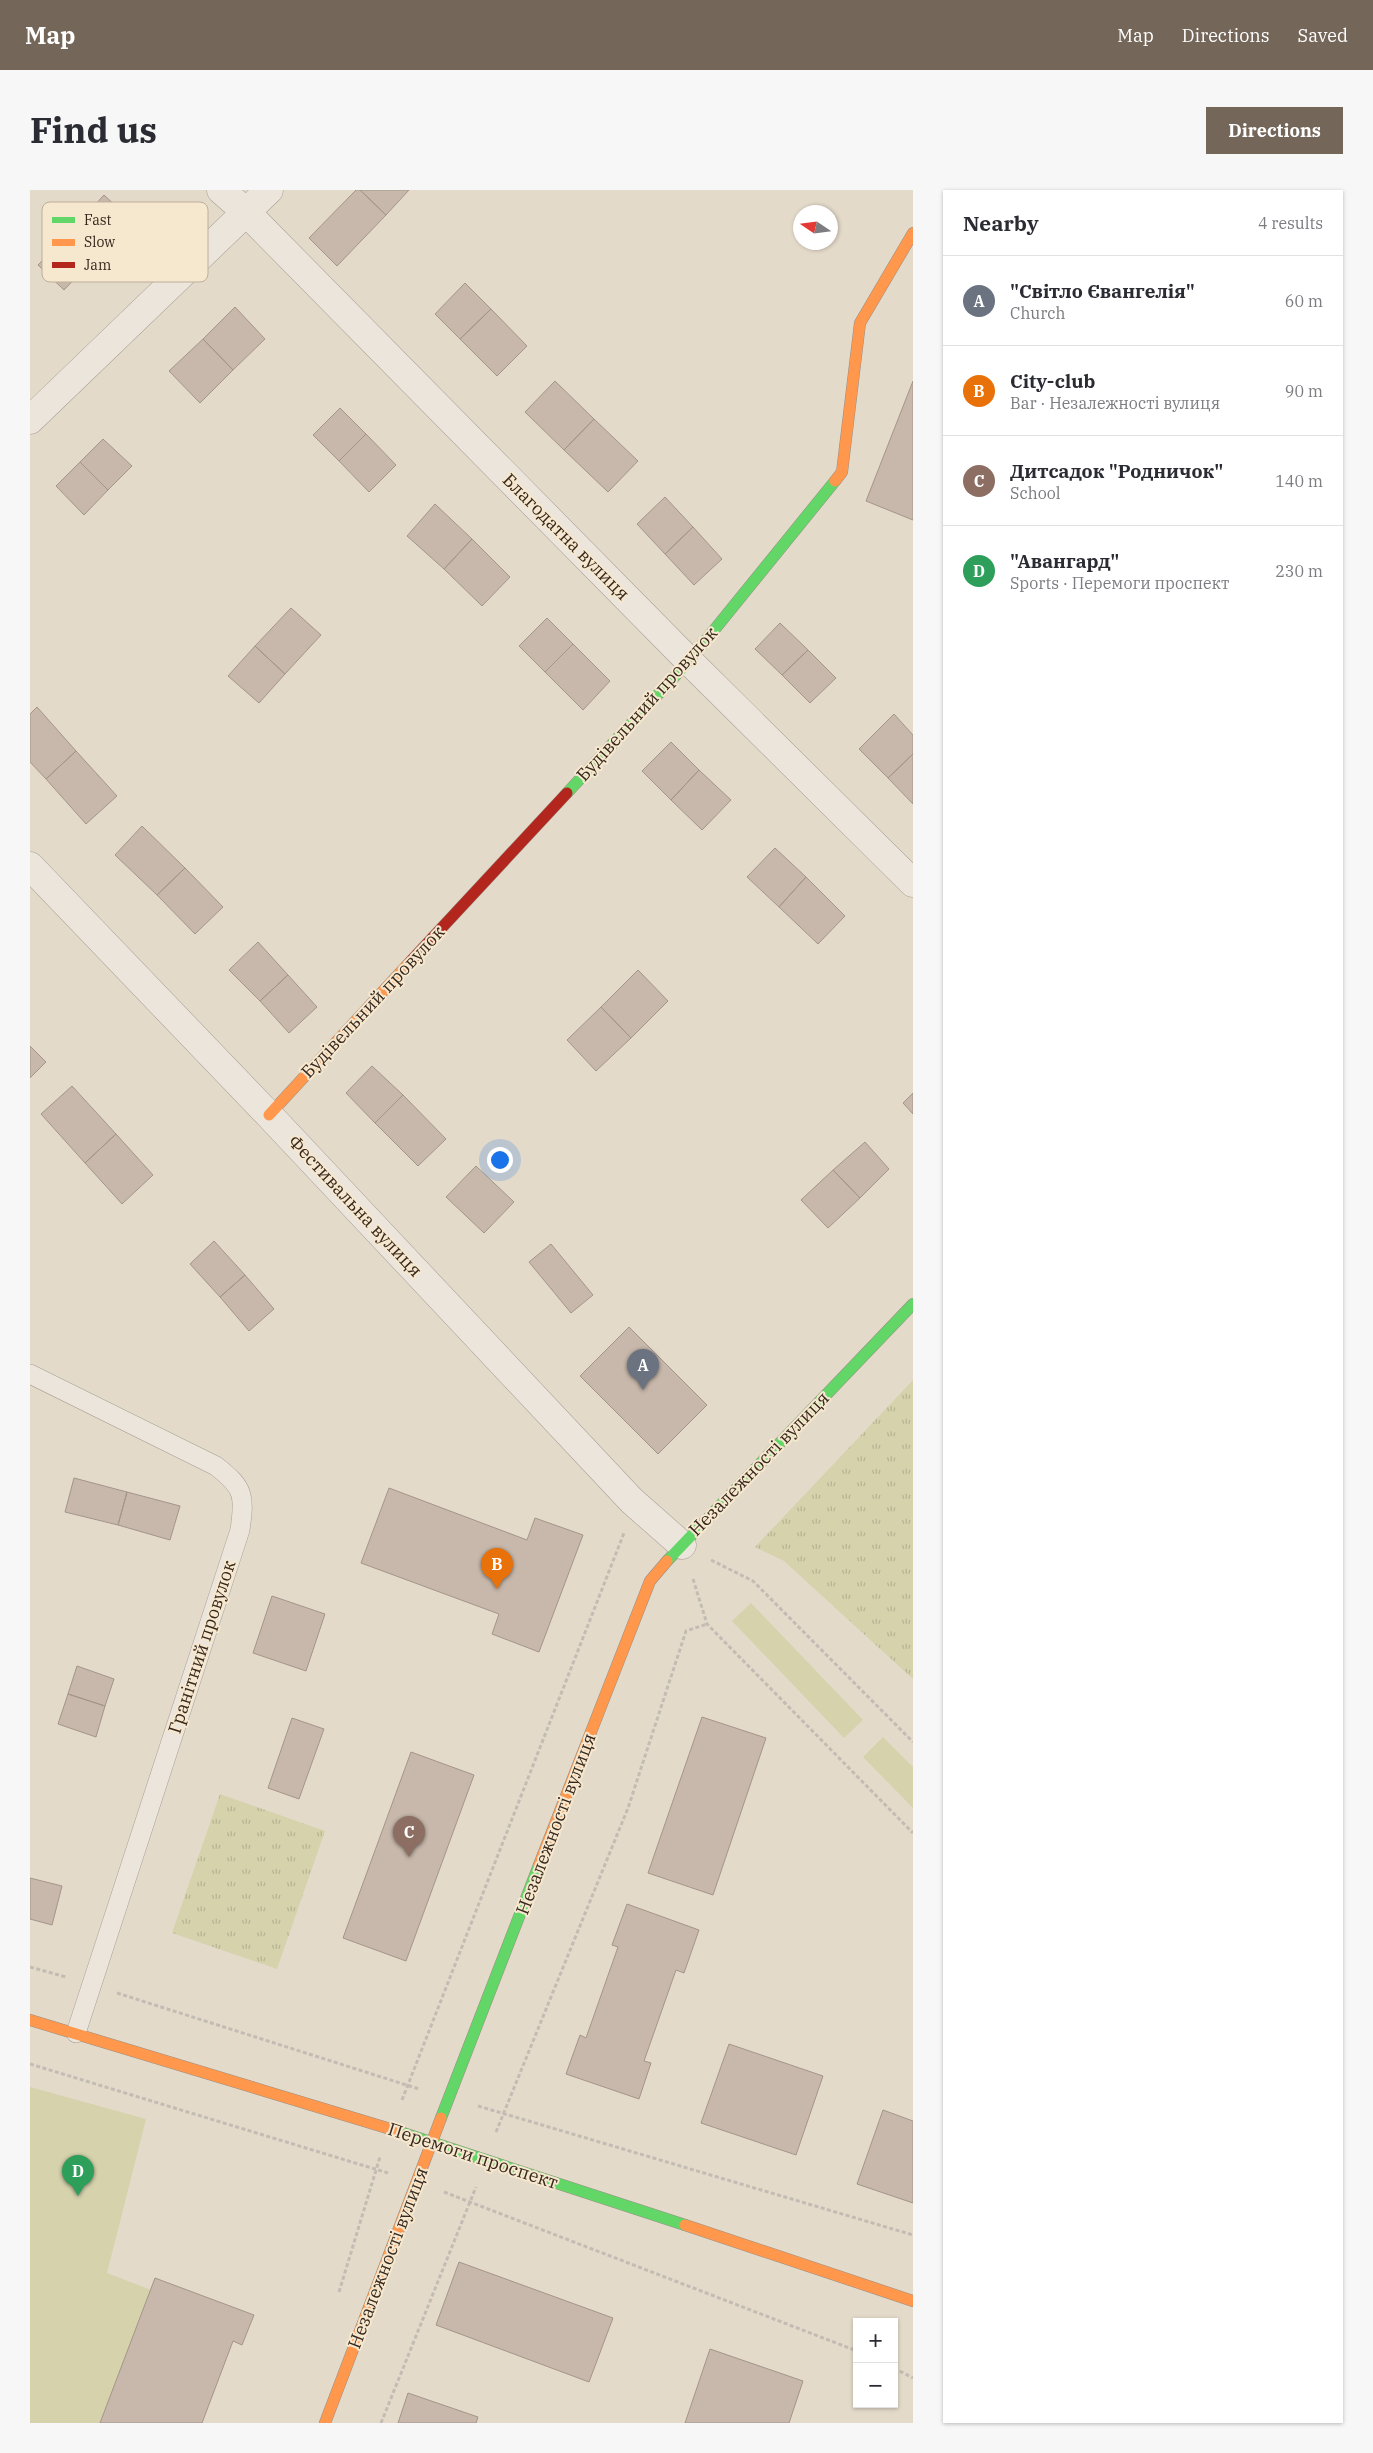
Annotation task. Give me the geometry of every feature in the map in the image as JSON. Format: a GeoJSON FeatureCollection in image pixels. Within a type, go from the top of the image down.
{"type":"FeatureCollection","features":[{"type":"Feature","properties":{"kind":"street","name":"Благодатна вулиця"},"geometry":{"type":"LineString","coordinates":[[221,190],[246,212],[689,661],[913,883]]}},
{"type":"Feature","properties":{"kind":"street"},"geometry":{"type":"LineString","coordinates":[[208,249],[269,190]]}},
{"type":"Feature","properties":{"kind":"street","name":"Будівельний провулок"},"geometry":{"type":"LineString","coordinates":[[269,1114],[689,661],[842,472],[860,323],[913,233]]}},
{"type":"Feature","properties":{"kind":"street"},"geometry":{"type":"LineString","coordinates":[[30,420],[173,282]]}},
{"type":"Feature","properties":{"kind":"street","name":"Фестивальна вулиця"},"geometry":{"type":"LineString","coordinates":[[30,866],[269,1114],[632,1501],[682,1545]]}},
{"type":"Feature","properties":{"kind":"street","name":"Незалежності вулиця"},"geometry":{"type":"LineString","coordinates":[[325,2423],[416,2182],[650,1582],[682,1545],[913,1304]]}},
{"type":"Feature","properties":{"kind":"street","name":"Перемоги проспект"},"geometry":{"type":"LineString","coordinates":[[30,2020],[433,2142],[913,2301]]}},
{"type":"Feature","properties":{"kind":"lane","name":"Гранітний провулок"},"geometry":{"type":"LineString","coordinates":[[30,1374],[216,1466],[236,1481],[243,1505],[240,1530],[76,2033]]}},
{"type":"Feature","properties":{"kind":"path"},"geometry":{"type":"LineString","coordinates":[[339,2293],[376,2169],[630,1517],[632,1501]]}},
{"type":"Feature","properties":{"kind":"path"},"geometry":{"type":"LineString","coordinates":[[682,1545],[707,1624],[913,1833]]}},
{"type":"Feature","properties":{"kind":"path"},"geometry":{"type":"LineString","coordinates":[[682,1545],[753,1582],[913,1742]]}},
{"type":"Feature","properties":{"kind":"path"},"geometry":{"type":"LineString","coordinates":[[381,2423],[472,2201],[484,2159],[628,1808],[686,1632],[707,1624]]}},
{"type":"Feature","properties":{"kind":"path"},"geometry":{"type":"LineString","coordinates":[[30,2064],[194,2116],[376,2169],[472,2201],[853,2349]]}},
{"type":"Feature","properties":{"kind":"path"},"geometry":{"type":"LineString","coordinates":[[898,2370],[913,2378]]}},
{"type":"Feature","properties":{"kind":"green space"},"geometry":{"type":"Polygon","coordinates":[[[913,1380],[913,1679],[784,1561],[755,1547],[913,1380]]]}},
{"type":"Feature","properties":{"kind":"green space"},"geometry":{"type":"Polygon","coordinates":[[[751,1603],[863,1720],[844,1738],[732,1621],[751,1603]]]}},
{"type":"Feature","properties":{"kind":"green space"},"geometry":{"type":"Polygon","coordinates":[[[883,1737],[913,1767],[913,1808],[863,1757],[883,1737]]]}},
{"type":"Feature","properties":{"kind":"green space"},"geometry":{"type":"Polygon","coordinates":[[[220,1794],[325,1831],[277,1969],[172,1933],[220,1794]]]}},
{"type":"Feature","properties":{"kind":"green space"},"geometry":{"type":"Polygon","coordinates":[[[30,2087],[146,2119],[107,2273],[151,2290],[100,2423],[30,2423],[30,2087]]]}},
{"type":"Feature","properties":{"kind":"building"},"geometry":{"type":"Polygon","coordinates":[[[356,190],[360,190],[386,215],[337,266],[309,238],[356,190]]]}},
{"type":"Feature","properties":{"kind":"building"},"geometry":{"type":"Polygon","coordinates":[[[360,190],[409,190],[386,215],[360,190]]]}},
{"type":"Feature","properties":{"kind":"building"},"geometry":{"type":"Polygon","coordinates":[[[104,195],[112,202],[98,202],[104,195]]]}},
{"type":"Feature","properties":{"kind":"building"},"geometry":{"type":"Polygon","coordinates":[[[42,261],[42,269],[38,265],[42,261]]]}},
{"type":"Feature","properties":{"kind":"building"},"geometry":{"type":"Polygon","coordinates":[[[56,282],[72,282],[64,290],[56,282]]]}},
{"type":"Feature","properties":{"kind":"building"},"geometry":{"type":"Polygon","coordinates":[[[465,283],[491,309],[460,339],[435,314],[465,283]]]}},
{"type":"Feature","properties":{"kind":"building"},"geometry":{"type":"Polygon","coordinates":[[[235,307],[265,339],[233,370],[203,339],[235,307]]]}},
{"type":"Feature","properties":{"kind":"building"},"geometry":{"type":"Polygon","coordinates":[[[491,309],[527,346],[497,376],[460,339],[491,309]]]}},
{"type":"Feature","properties":{"kind":"building"},"geometry":{"type":"Polygon","coordinates":[[[203,339],[233,370],[200,403],[169,371],[203,339]]]}},
{"type":"Feature","properties":{"kind":"building"},"geometry":{"type":"Polygon","coordinates":[[[555,381],[594,419],[564,450],[525,412],[555,381]]]}},
{"type":"Feature","properties":{"kind":"building"},"geometry":{"type":"Polygon","coordinates":[[[913,381],[913,520],[866,501],[913,381]]]}},
{"type":"Feature","properties":{"kind":"building"},"geometry":{"type":"Polygon","coordinates":[[[340,408],[366,434],[339,461],[313,435],[340,408]]]}},
{"type":"Feature","properties":{"kind":"building"},"geometry":{"type":"Polygon","coordinates":[[[594,419],[638,461],[608,492],[564,450],[594,419]]]}},
{"type":"Feature","properties":{"kind":"building"},"geometry":{"type":"Polygon","coordinates":[[[366,434],[396,465],[369,492],[339,461],[366,434]]]}},
{"type":"Feature","properties":{"kind":"building"},"geometry":{"type":"Polygon","coordinates":[[[103,439],[132,466],[108,490],[80,462],[103,439]]]}},
{"type":"Feature","properties":{"kind":"building"},"geometry":{"type":"Polygon","coordinates":[[[80,462],[108,490],[84,515],[56,486],[80,462]]]}},
{"type":"Feature","properties":{"kind":"building"},"geometry":{"type":"Polygon","coordinates":[[[665,497],[693,527],[665,554],[637,524],[665,497]]]}},
{"type":"Feature","properties":{"kind":"building"},"geometry":{"type":"Polygon","coordinates":[[[435,504],[472,539],[444,569],[407,536],[435,504]]]}},
{"type":"Feature","properties":{"kind":"building"},"geometry":{"type":"Polygon","coordinates":[[[693,527],[722,559],[694,585],[665,554],[693,527]]]}},
{"type":"Feature","properties":{"kind":"building"},"geometry":{"type":"Polygon","coordinates":[[[472,539],[510,577],[482,606],[444,569],[472,539]]]}},
{"type":"Feature","properties":{"kind":"building"},"geometry":{"type":"Polygon","coordinates":[[[291,608],[321,635],[285,674],[255,646],[291,608]]]}},
{"type":"Feature","properties":{"kind":"building"},"geometry":{"type":"Polygon","coordinates":[[[547,618],[573,644],[545,672],[519,646],[547,618]]]}},
{"type":"Feature","properties":{"kind":"building"},"geometry":{"type":"Polygon","coordinates":[[[780,623],[808,650],[782,675],[755,649],[780,623]]]}},
{"type":"Feature","properties":{"kind":"building"},"geometry":{"type":"Polygon","coordinates":[[[573,644],[610,681],[583,710],[545,672],[573,644]]]}},
{"type":"Feature","properties":{"kind":"building"},"geometry":{"type":"Polygon","coordinates":[[[255,646],[285,674],[259,703],[228,676],[255,646]]]}},
{"type":"Feature","properties":{"kind":"building"},"geometry":{"type":"Polygon","coordinates":[[[808,650],[836,678],[810,703],[782,675],[808,650]]]}},
{"type":"Feature","properties":{"kind":"building"},"geometry":{"type":"Polygon","coordinates":[[[37,707],[76,751],[46,779],[30,762],[30,714],[37,707]]]}},
{"type":"Feature","properties":{"kind":"building"},"geometry":{"type":"Polygon","coordinates":[[[894,714],[913,735],[913,754],[888,778],[859,749],[894,714]]]}},
{"type":"Feature","properties":{"kind":"building"},"geometry":{"type":"Polygon","coordinates":[[[671,742],[699,770],[671,800],[642,771],[671,742]]]}},
{"type":"Feature","properties":{"kind":"building"},"geometry":{"type":"Polygon","coordinates":[[[76,751],[117,796],[86,824],[46,779],[76,751]]]}},
{"type":"Feature","properties":{"kind":"building"},"geometry":{"type":"Polygon","coordinates":[[[913,754],[913,804],[888,778],[913,754]]]}},
{"type":"Feature","properties":{"kind":"building"},"geometry":{"type":"Polygon","coordinates":[[[699,770],[731,800],[702,830],[671,800],[699,770]]]}},
{"type":"Feature","properties":{"kind":"building"},"geometry":{"type":"Polygon","coordinates":[[[142,826],[185,868],[157,895],[115,855],[142,826]]]}},
{"type":"Feature","properties":{"kind":"building"},"geometry":{"type":"Polygon","coordinates":[[[775,848],[806,877],[779,907],[747,877],[775,848]]]}},
{"type":"Feature","properties":{"kind":"building"},"geometry":{"type":"Polygon","coordinates":[[[185,868],[223,907],[195,934],[157,895],[185,868]]]}},
{"type":"Feature","properties":{"kind":"building"},"geometry":{"type":"Polygon","coordinates":[[[806,877],[845,916],[818,944],[779,907],[806,877]]]}},
{"type":"Feature","properties":{"kind":"building"},"geometry":{"type":"Polygon","coordinates":[[[258,942],[288,975],[260,1001],[229,970],[258,942]]]}},
{"type":"Feature","properties":{"kind":"building"},"geometry":{"type":"Polygon","coordinates":[[[638,970],[668,1001],[631,1038],[601,1007],[638,970]]]}},
{"type":"Feature","properties":{"kind":"building"},"geometry":{"type":"Polygon","coordinates":[[[288,975],[317,1007],[289,1033],[260,1001],[288,975]]]}},
{"type":"Feature","properties":{"kind":"building"},"geometry":{"type":"Polygon","coordinates":[[[601,1007],[631,1038],[596,1071],[567,1040],[601,1007]]]}},
{"type":"Feature","properties":{"kind":"building"},"geometry":{"type":"Polygon","coordinates":[[[30,1046],[46,1062],[30,1078],[30,1046]]]}},
{"type":"Feature","properties":{"kind":"building"},"geometry":{"type":"Polygon","coordinates":[[[372,1066],[403,1095],[375,1123],[346,1093],[372,1066]]]}},
{"type":"Feature","properties":{"kind":"building"},"geometry":{"type":"Polygon","coordinates":[[[72,1086],[116,1134],[85,1163],[41,1114],[72,1086]]]}},
{"type":"Feature","properties":{"kind":"building"},"geometry":{"type":"Polygon","coordinates":[[[913,1093],[913,1114],[903,1103],[913,1093]]]}},
{"type":"Feature","properties":{"kind":"building"},"geometry":{"type":"Polygon","coordinates":[[[403,1095],[446,1139],[418,1166],[375,1123],[403,1095]]]}},
{"type":"Feature","properties":{"kind":"building"},"geometry":{"type":"Polygon","coordinates":[[[116,1134],[153,1175],[122,1204],[85,1163],[116,1134]]]}},
{"type":"Feature","properties":{"kind":"building"},"geometry":{"type":"Polygon","coordinates":[[[865,1142],[889,1169],[860,1198],[833,1170],[865,1142]]]}},
{"type":"Feature","properties":{"kind":"building"},"geometry":{"type":"Polygon","coordinates":[[[476,1166],[514,1202],[484,1233],[446,1197],[476,1166]]]}},
{"type":"Feature","properties":{"kind":"building"},"geometry":{"type":"Polygon","coordinates":[[[833,1170],[860,1198],[828,1228],[801,1200],[833,1170]]]}},
{"type":"Feature","properties":{"kind":"building"},"geometry":{"type":"Polygon","coordinates":[[[214,1241],[245,1275],[220,1297],[190,1264],[214,1241]]]}},
{"type":"Feature","properties":{"kind":"building"},"geometry":{"type":"Polygon","coordinates":[[[551,1244],[593,1295],[571,1313],[529,1262],[551,1244]]]}},
{"type":"Feature","properties":{"kind":"building"},"geometry":{"type":"Polygon","coordinates":[[[245,1275],[274,1309],[249,1331],[220,1297],[245,1275]]]}},
{"type":"Feature","properties":{"kind":"building"},"geometry":{"type":"Polygon","coordinates":[[[629,1327],[707,1405],[658,1454],[580,1376],[629,1327]]]}},
{"type":"Feature","properties":{"kind":"building"},"geometry":{"type":"Polygon","coordinates":[[[74,1478],[127,1492],[118,1525],[65,1512],[74,1478]]]}},
{"type":"Feature","properties":{"kind":"building"},"geometry":{"type":"Polygon","coordinates":[[[389,1488],[527,1540],[535,1518],[583,1535],[539,1652],[492,1634],[499,1614],[361,1563],[389,1488]]]}},
{"type":"Feature","properties":{"kind":"building"},"geometry":{"type":"Polygon","coordinates":[[[127,1492],[180,1506],[170,1540],[118,1525],[127,1492]]]}},
{"type":"Feature","properties":{"kind":"building"},"geometry":{"type":"Polygon","coordinates":[[[272,1596],[325,1614],[306,1671],[253,1653],[272,1596]]]}},
{"type":"Feature","properties":{"kind":"building"},"geometry":{"type":"Polygon","coordinates":[[[77,1666],[114,1679],[105,1706],[68,1694],[77,1666]]]}},
{"type":"Feature","properties":{"kind":"building"},"geometry":{"type":"Polygon","coordinates":[[[68,1694],[105,1706],[96,1737],[58,1724],[68,1694]]]}},
{"type":"Feature","properties":{"kind":"building"},"geometry":{"type":"Polygon","coordinates":[[[702,1717],[766,1738],[713,1895],[648,1873],[702,1717]]]}},
{"type":"Feature","properties":{"kind":"building"},"geometry":{"type":"Polygon","coordinates":[[[292,1718],[324,1729],[299,1799],[268,1788],[292,1718]]]}},
{"type":"Feature","properties":{"kind":"building"},"geometry":{"type":"Polygon","coordinates":[[[411,1752],[474,1775],[406,1961],[343,1938],[411,1752]]]}},
{"type":"Feature","properties":{"kind":"building"},"geometry":{"type":"Polygon","coordinates":[[[30,1878],[62,1886],[52,1925],[30,1919],[30,1878]]]}},
{"type":"Feature","properties":{"kind":"building"},"geometry":{"type":"Polygon","coordinates":[[[627,1904],[699,1930],[684,1973],[676,1970],[644,2061],[651,2063],[639,2099],[566,2074],[580,2035],[586,2038],[618,1947],[612,1945],[627,1904]]]}},
{"type":"Feature","properties":{"kind":"building"},"geometry":{"type":"Polygon","coordinates":[[[729,2044],[823,2076],[796,2155],[701,2123],[729,2044]]]}},
{"type":"Feature","properties":{"kind":"building"},"geometry":{"type":"Polygon","coordinates":[[[883,2110],[913,2121],[913,2203],[857,2184],[883,2110]]]}},
{"type":"Feature","properties":{"kind":"building"},"geometry":{"type":"Polygon","coordinates":[[[459,2262],[613,2318],[589,2382],[436,2325],[459,2262]]]}},
{"type":"Feature","properties":{"kind":"building"},"geometry":{"type":"Polygon","coordinates":[[[155,2278],[254,2315],[242,2345],[233,2341],[202,2423],[100,2423],[155,2278]]]}},
{"type":"Feature","properties":{"kind":"building"},"geometry":{"type":"Polygon","coordinates":[[[710,2349],[803,2381],[789,2423],[685,2423],[710,2349]]]}},
{"type":"Feature","properties":{"kind":"building"},"geometry":{"type":"Polygon","coordinates":[[[408,2393],[478,2417],[476,2423],[398,2423],[408,2393]]]}},
{"type":"Feature","properties":{"kind":"traffic: fast"},"geometry":{"type":"LineString","coordinates":[[567,793],[689,661],[835,481]]}},
{"type":"Feature","properties":{"kind":"traffic: fast"},"geometry":{"type":"LineString","coordinates":[[667,1561],[913,1304]]}},
{"type":"Feature","properties":{"kind":"traffic: fast"},"geometry":{"type":"LineString","coordinates":[[441,2118],[539,1865]]}},
{"type":"Feature","properties":{"kind":"traffic: fast"},"geometry":{"type":"LineString","coordinates":[[397,2131],[685,2225]]}},
{"type":"Feature","properties":{"kind":"traffic: slow"},"geometry":{"type":"LineString","coordinates":[[835,481],[842,472],[860,323],[913,233]]}},
{"type":"Feature","properties":{"kind":"traffic: slow"},"geometry":{"type":"LineString","coordinates":[[269,1115],[410,962]]}},
{"type":"Feature","properties":{"kind":"traffic: slow"},"geometry":{"type":"LineString","coordinates":[[539,1865],[650,1581],[667,1561]]}},
{"type":"Feature","properties":{"kind":"traffic: slow"},"geometry":{"type":"LineString","coordinates":[[30,2020],[397,2131]]}},
{"type":"Feature","properties":{"kind":"traffic: slow"},"geometry":{"type":"LineString","coordinates":[[325,2423],[441,2118]]}},
{"type":"Feature","properties":{"kind":"traffic: slow"},"geometry":{"type":"LineString","coordinates":[[685,2225],[913,2301]]}},
{"type":"Feature","properties":{"kind":"traffic: jam"},"geometry":{"type":"LineString","coordinates":[[410,962],[567,793]]}},
{"type":"Feature","properties":{"kind":"place","name":"\"Світло Євангелія\""},"geometry":{"type":"Point","coordinates":[643,1390]}},
{"type":"Feature","properties":{"kind":"place","name":"City-club"},"geometry":{"type":"Point","coordinates":[497,1589]}},
{"type":"Feature","properties":{"kind":"place","name":"Дитсадок \"Родничок\""},"geometry":{"type":"Point","coordinates":[409,1857]}},
{"type":"Feature","properties":{"kind":"place","name":"\"Авангард\""},"geometry":{"type":"Point","coordinates":[78,2196]}}]}
